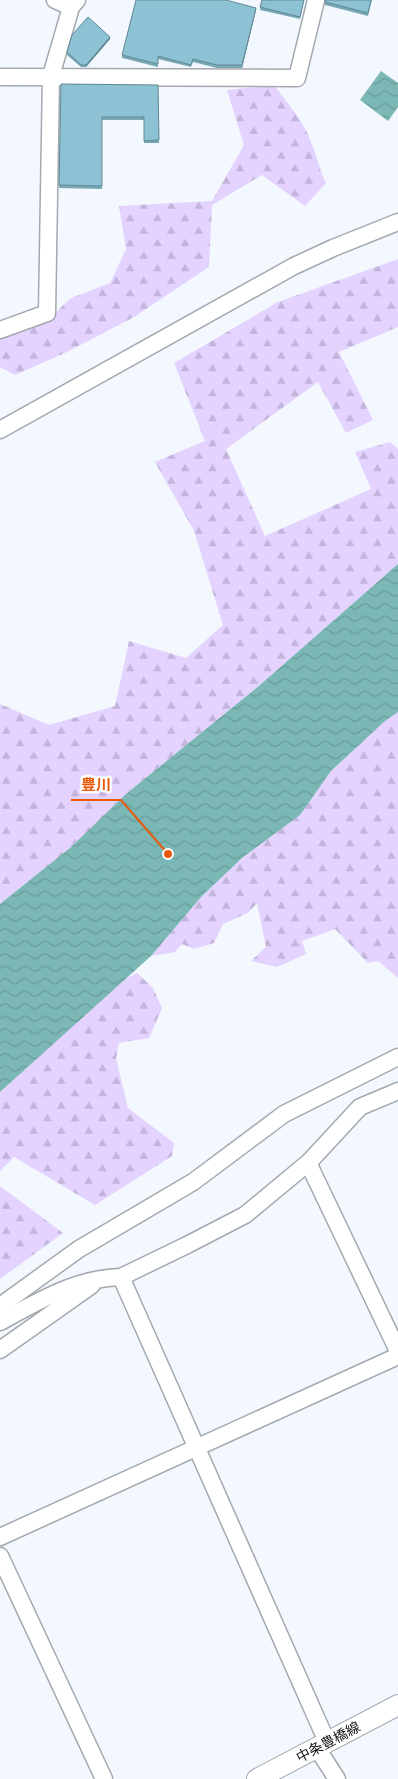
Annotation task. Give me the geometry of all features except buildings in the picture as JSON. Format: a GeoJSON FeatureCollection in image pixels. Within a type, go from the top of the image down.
{"type":"FeatureCollection","features":[{"type":"Feature","properties":{"kind":"main road","name":"中条豊橋線"},"geometry":{"type":"LineString","coordinates":[[257,1779],[398,1705]]}},
{"type":"Feature","properties":{"kind":"street"},"geometry":{"type":"LineString","coordinates":[[0,330],[47,313],[51,76],[74,4],[55,0]]}},
{"type":"Feature","properties":{"kind":"street"},"geometry":{"type":"LineString","coordinates":[[0,77],[297,78],[316,0]]}},
{"type":"Feature","properties":{"kind":"street"},"geometry":{"type":"LineString","coordinates":[[0,430],[294,266],[398,222]]}},
{"type":"Feature","properties":{"kind":"street"},"geometry":{"type":"LineString","coordinates":[[0,1306],[79,1249],[193,1182],[284,1114],[398,1057]]}},
{"type":"Feature","properties":{"kind":"street"},"geometry":{"type":"LineString","coordinates":[[0,1322],[80,1282],[103,1277],[121,1276],[187,1245],[245,1214],[309,1162],[360,1107],[398,1091]]}},
{"type":"Feature","properties":{"kind":"street"},"geometry":{"type":"LineString","coordinates":[[309,1162],[312,1172],[398,1352]]}},
{"type":"Feature","properties":{"kind":"street"},"geometry":{"type":"LineString","coordinates":[[0,1340],[72,1264],[79,1249]]}},
{"type":"Feature","properties":{"kind":"street"},"geometry":{"type":"LineString","coordinates":[[121,1276],[337,1779]]}},
{"type":"Feature","properties":{"kind":"street"},"geometry":{"type":"LineString","coordinates":[[0,1350],[103,1277]]}},
{"type":"Feature","properties":{"kind":"street"},"geometry":{"type":"LineString","coordinates":[[0,1537],[398,1356]]}},
{"type":"Feature","properties":{"kind":"street"},"geometry":{"type":"LineString","coordinates":[[0,1556],[104,1779]]}},
{"type":"Feature","properties":{"kind":"green space"},"geometry":{"type":"Polygon","coordinates":[[[274,85],[295,112],[308,134],[326,183],[305,206],[262,175],[212,205],[209,267],[134,317],[67,352],[15,375],[0,367],[0,338],[53,315],[71,298],[110,283],[126,249],[119,206],[212,201],[244,145],[227,90],[274,85]]]}},
{"type":"Feature","properties":{"kind":"green space"},"geometry":{"type":"Polygon","coordinates":[[[398,259],[398,327],[339,352],[373,420],[346,433],[318,382],[226,449],[265,536],[371,489],[355,452],[390,442],[398,449],[398,564],[260,685],[126,794],[71,847],[0,904],[0,704],[49,725],[115,706],[129,641],[186,658],[223,625],[194,531],[155,462],[205,441],[174,363],[278,302],[398,259]]]}},
{"type":"Feature","properties":{"kind":"green space"},"geometry":{"type":"Polygon","coordinates":[[[398,712],[398,978],[378,961],[368,963],[335,929],[302,941],[306,954],[277,967],[251,961],[266,947],[257,903],[248,913],[223,924],[214,943],[194,949],[182,944],[175,952],[151,956],[201,897],[242,858],[300,815],[331,771],[385,721],[398,712]]]}},
{"type":"Feature","properties":{"kind":"green space"},"geometry":{"type":"Polygon","coordinates":[[[137,973],[153,988],[162,1008],[149,1038],[119,1043],[116,1058],[128,1108],[174,1143],[172,1156],[95,1205],[14,1157],[0,1171],[0,1092],[123,980],[137,973]]]}},
{"type":"Feature","properties":{"kind":"green space"},"geometry":{"type":"Polygon","coordinates":[[[0,1186],[63,1233],[0,1279],[0,1186]]]}},
{"type":"Feature","properties":{"kind":"water"},"geometry":{"type":"Polygon","coordinates":[[[381,71],[398,83],[398,107],[388,121],[360,100],[381,71]]]}},
{"type":"Feature","properties":{"kind":"water"},"geometry":{"type":"Polygon","coordinates":[[[398,564],[398,712],[385,721],[331,771],[300,815],[242,858],[201,897],[151,956],[0,1092],[0,904],[71,847],[126,794],[260,685],[398,564]]]}},
{"type":"Feature","properties":{"kind":"place","name":"豊川"},"geometry":{"type":"Point","coordinates":[168,854]}}]}
